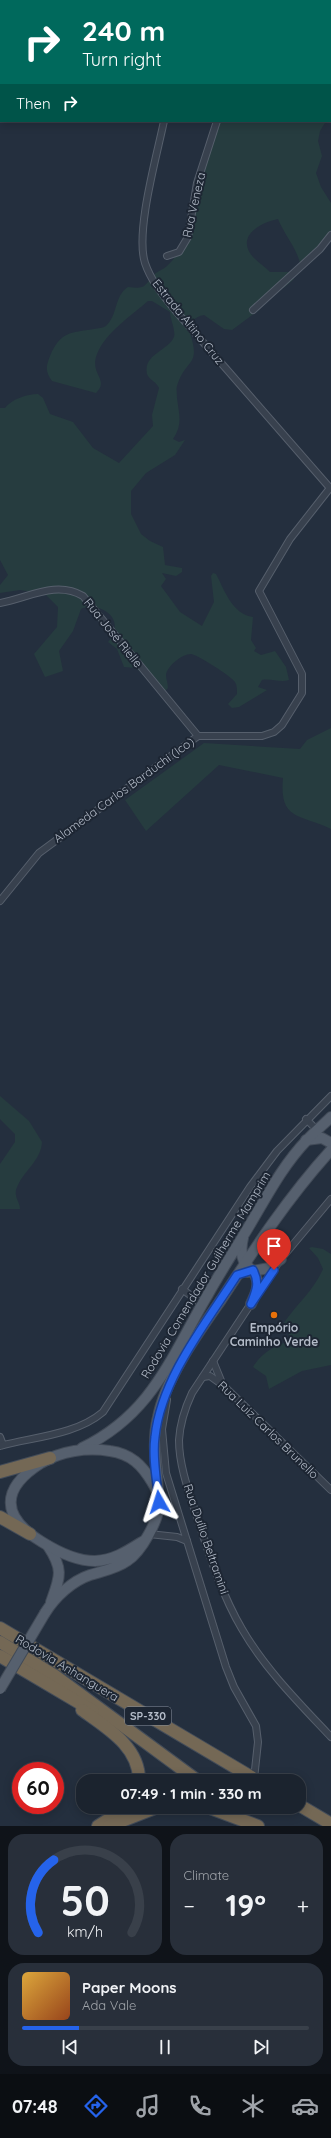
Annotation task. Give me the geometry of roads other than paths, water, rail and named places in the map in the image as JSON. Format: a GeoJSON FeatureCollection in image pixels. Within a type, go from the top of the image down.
{"type":"FeatureCollection","features":[{"type":"Feature","properties":{"kind":"highway"},"geometry":{"type":"LineString","coordinates":[[0,1472],[50,1458]]}},
{"type":"Feature","properties":{"kind":"highway"},"geometry":{"type":"LineString","coordinates":[[0,1517],[30,1534]]}},
{"type":"Feature","properties":{"kind":"highway"},"geometry":{"type":"LineString","coordinates":[[0,1622],[41,1653]]}},
{"type":"Feature","properties":{"kind":"highway","name":"Rodovia Anhanguera"},"geometry":{"type":"LineString","coordinates":[[0,1628],[246,1774]]}},
{"type":"Feature","properties":{"kind":"highway","name":"Rodovia Anhanguera"},"geometry":{"type":"LineString","coordinates":[[0,1642],[54,1674],[189,1774]]}},
{"type":"Feature","properties":{"kind":"highway"},"geometry":{"type":"LineString","coordinates":[[0,1656],[54,1689],[141,1738]]}},
{"type":"Feature","properties":{"kind":"highway"},"geometry":{"type":"LineString","coordinates":[[54,1689],[126,1745],[138,1765],[139,1774]]}},
{"type":"Feature","properties":{"kind":"highway"},"geometry":{"type":"LineString","coordinates":[[306,1809],[331,1824]]}},
{"type":"Feature","properties":{"kind":"highway"},"geometry":{"type":"LineString","coordinates":[[98,1826],[117,1814]]}},
{"type":"Feature","properties":{"kind":"highway"},"geometry":{"type":"LineString","coordinates":[[109,1826],[140,1814]]}},
{"type":"Feature","properties":{"kind":"highway"},"geometry":{"type":"LineString","coordinates":[[226,1814],[259,1826]]}},
{"type":"Feature","properties":{"kind":"highway"},"geometry":{"type":"LineString","coordinates":[[242,1814],[259,1826]]}},
{"type":"Feature","properties":{"kind":"main road","name":"Rodovia Comendador Guilherme Mamprim"},"geometry":{"type":"LineString","coordinates":[[76,1451],[101,1438],[134,1413],[166,1370],[202,1304],[269,1191],[306,1140],[331,1117]]}},
{"type":"Feature","properties":{"kind":"main road"},"geometry":{"type":"LineString","coordinates":[[306,1140],[322,1138],[331,1143]]}},
{"type":"Feature","properties":{"kind":"main road","name":"Rodovia Comendador Guilherme Mamprim"},"geometry":{"type":"LineString","coordinates":[[159,1502],[154,1448],[158,1416],[167,1391],[206,1322],[245,1262],[302,1182],[331,1150]]}},
{"type":"Feature","properties":{"kind":"main road"},"geometry":{"type":"LineString","coordinates":[[243,1236],[241,1248],[245,1262],[253,1270],[257,1288],[251,1304]]}},
{"type":"Feature","properties":{"kind":"main road"},"geometry":{"type":"LineString","coordinates":[[237,1275],[253,1270],[268,1268],[281,1259]]}},
{"type":"Feature","properties":{"kind":"main road"},"geometry":{"type":"LineString","coordinates":[[47,1609],[77,1581],[127,1561],[136,1554],[147,1537],[159,1502],[155,1487],[147,1473],[133,1458],[114,1451],[98,1449],[76,1451],[50,1458],[27,1472],[11,1492],[11,1509],[18,1524],[47,1545],[82,1560],[96,1561],[110,1559],[125,1553],[147,1537]]}},
{"type":"Feature","properties":{"kind":"main road"},"geometry":{"type":"LineString","coordinates":[[0,1689],[47,1609],[59,1579],[60,1571],[58,1562],[47,1545]]}},
{"type":"Feature","properties":{"kind":"street","name":"Estrada Altino Cruz"},"geometry":{"type":"LineString","coordinates":[[164,122],[143,223],[142,252],[150,275],[175,310],[331,488]]}},
{"type":"Feature","properties":{"kind":"street","name":"Rua Veneza"},"geometry":{"type":"LineString","coordinates":[[167,256],[179,252],[184,246],[188,237],[198,182],[218,122]]}},
{"type":"Feature","properties":{"kind":"street"},"geometry":{"type":"LineString","coordinates":[[253,310],[320,249],[331,236]]}},
{"type":"Feature","properties":{"kind":"street","name":"Alameda Carlos Barduchi (Ico)"},"geometry":{"type":"LineString","coordinates":[[0,901],[39,853],[198,736],[267,734],[282,726],[302,693],[302,674],[259,591],[290,539],[331,488]]}},
{"type":"Feature","properties":{"kind":"street","name":"Rua José Rielle"},"geometry":{"type":"LineString","coordinates":[[0,602],[53,589],[65,588],[83,596],[198,736]]}},
{"type":"Feature","properties":{"kind":"street"},"geometry":{"type":"LineString","coordinates":[[0,1437],[2,1446],[41,1437],[87,1423],[103,1412],[250,1187],[277,1151],[306,1119],[331,1096]]}},
{"type":"Feature","properties":{"kind":"street"},"geometry":{"type":"LineString","coordinates":[[306,1119],[317,1130]]}},
{"type":"Feature","properties":{"kind":"street","name":"Rua Duílio Beltramini"},"geometry":{"type":"LineString","coordinates":[[331,1199],[281,1259],[192,1393],[185,1409],[179,1440],[188,1489],[210,1557],[224,1594],[242,1630],[268,1666],[331,1737]]}},
{"type":"Feature","properties":{"kind":"street"},"geometry":{"type":"LineString","coordinates":[[182,1289],[202,1304]]}},
{"type":"Feature","properties":{"kind":"street"},"geometry":{"type":"LineString","coordinates":[[213,1361],[224,1386]]}},
{"type":"Feature","properties":{"kind":"street","name":"Rua Luiz Carlos Brunello"},"geometry":{"type":"LineString","coordinates":[[203,1377],[210,1376],[224,1386],[331,1490]]}},
{"type":"Feature","properties":{"kind":"street"},"geometry":{"type":"LineString","coordinates":[[167,1391],[167,1401],[162,1429],[163,1458],[166,1473],[226,1667],[234,1687],[256,1726],[258,1742],[256,1774]]}},
{"type":"Feature","properties":{"kind":"street"},"geometry":{"type":"LineString","coordinates":[[147,1537],[177,1537],[187,1541]]}},
{"type":"Feature","properties":{"kind":"place","name":"Empório Caminho Verde"},"geometry":{"type":"Point","coordinates":[274,1315]}}]}
